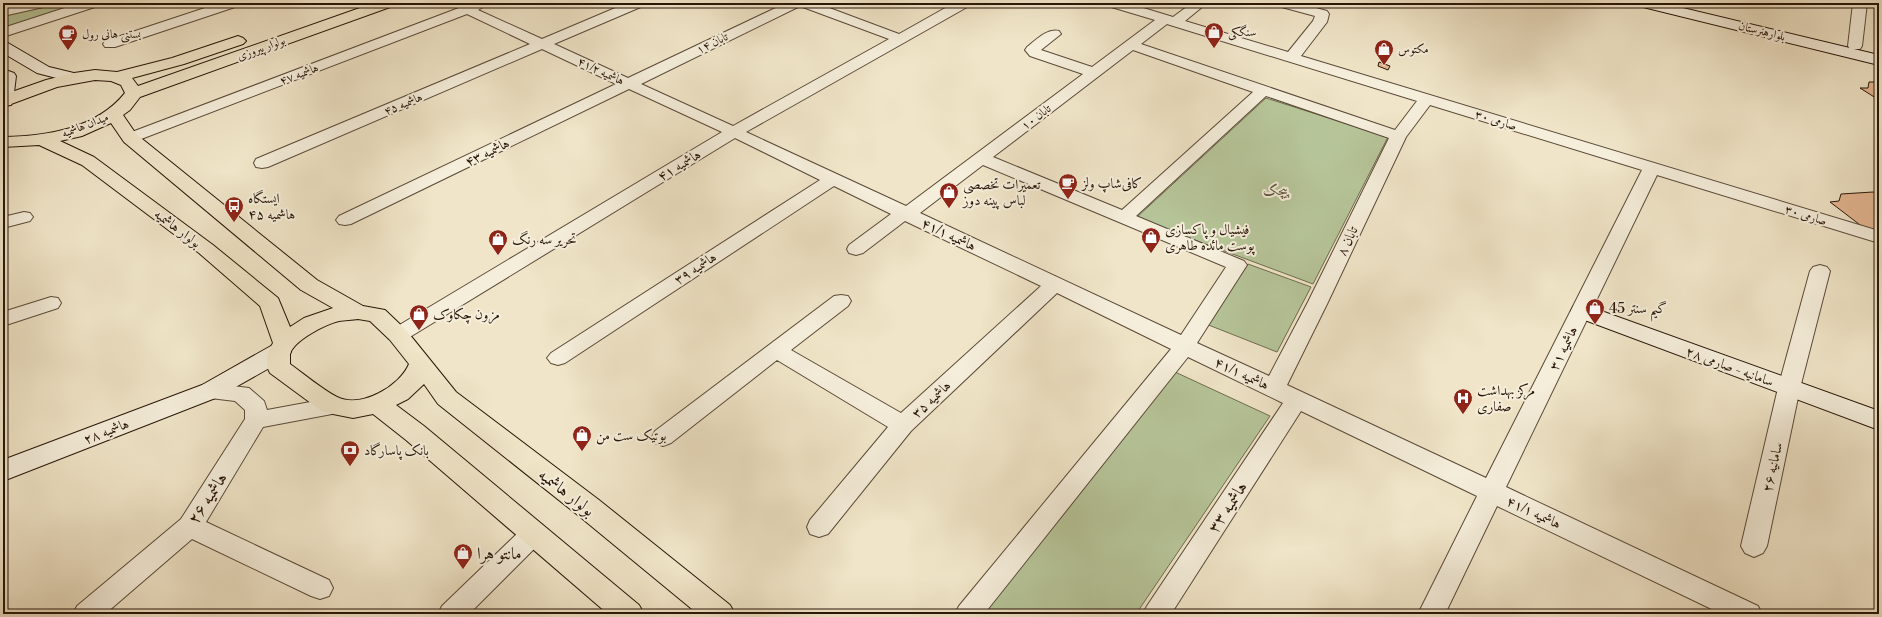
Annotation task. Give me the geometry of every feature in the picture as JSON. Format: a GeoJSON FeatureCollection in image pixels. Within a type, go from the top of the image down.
{"type":"FeatureCollection","features":[{"type":"Feature","properties":{"kind":"main road","name":"بولوار پیروزی"},"geometry":{"type":"LineString","coordinates":[[117,77],[186,58],[349,3]]}},
{"type":"Feature","properties":{"kind":"main road","name":"بولوار پیروزی"},"geometry":{"type":"LineString","coordinates":[[134,93],[388,3]]}},
{"type":"Feature","properties":{"kind":"main road","name":"بلوارهنرستان"},"geometry":{"type":"LineString","coordinates":[[1644,3],[1879,60]]}},
{"type":"Feature","properties":{"kind":"main road","name":"بلوارهنرستان"},"geometry":{"type":"LineString","coordinates":[[1675,3],[1879,52]]}},
{"type":"Feature","properties":{"kind":"main road"},"geometry":{"type":"LineString","coordinates":[[3,46],[43,70],[76,78]]}},
{"type":"Feature","properties":{"kind":"main road"},"geometry":{"type":"LineString","coordinates":[[3,74],[8,76],[4,101]]}},
{"type":"Feature","properties":{"kind":"main road"},"geometry":{"type":"LineString","coordinates":[[4,101],[26,90],[51,83],[76,78],[99,76],[117,77],[127,81],[133,86],[134,93]]}},
{"type":"Feature","properties":{"kind":"main road","name":"میدان هاشمیه"},"geometry":{"type":"LineString","coordinates":[[3,142],[42,140],[68,134],[92,125],[114,114],[128,103],[134,93]]}},
{"type":"Feature","properties":{"kind":"main road"},"geometry":{"type":"LineString","coordinates":[[114,114],[130,138],[309,285],[358,312]]}},
{"type":"Feature","properties":{"kind":"main road","name":"بولوار هاشمیه"},"geometry":{"type":"LineString","coordinates":[[42,140],[88,161],[206,249],[270,304],[282,348]]}},
{"type":"Feature","properties":{"kind":"main road","name":"سامانیه - صارمی ۲۸"},"geometry":{"type":"LineString","coordinates":[[1582,311],[1879,421]]}},
{"type":"Feature","properties":{"kind":"main road"},"geometry":{"type":"LineString","coordinates":[[358,312],[377,315],[398,335],[421,363],[415,378],[399,393],[377,404],[353,409],[332,406],[278,367],[282,348],[292,336],[312,323],[336,314],[358,312]]}},
{"type":"Feature","properties":{"kind":"main road","name":"هاشمیه ۲۸"},"geometry":{"type":"LineString","coordinates":[[3,471],[210,391],[282,348]]}},
{"type":"Feature","properties":{"kind":"main road","name":"بولوار هاشمیه"},"geometry":{"type":"LineString","coordinates":[[421,363],[447,398],[589,508],[720,614]]}},
{"type":"Feature","properties":{"kind":"main road"},"geometry":{"type":"LineString","coordinates":[[377,404],[415,433],[629,614]]}},
{"type":"Feature","properties":{"kind":"street"},"geometry":{"type":"LineString","coordinates":[[3,12],[43,3]]}},
{"type":"Feature","properties":{"kind":"street"},"geometry":{"type":"LineString","coordinates":[[3,33],[93,3]]}},
{"type":"Feature","properties":{"kind":"street"},"geometry":{"type":"LineString","coordinates":[[110,44],[233,3]]}},
{"type":"Feature","properties":{"kind":"street","name":"هاشمیه ۴۷"},"geometry":{"type":"LineString","coordinates":[[130,138],[486,3]]}},
{"type":"Feature","properties":{"kind":"street","name":"هاشمیه ۴۵"},"geometry":{"type":"LineString","coordinates":[[262,164],[638,3]]}},
{"type":"Feature","properties":{"kind":"street","name":"تابان ۱۴"},"geometry":{"type":"LineString","coordinates":[[628,83],[796,3]]}},
{"type":"Feature","properties":{"kind":"street"},"geometry":{"type":"LineString","coordinates":[[804,3],[901,39]]}},
{"type":"Feature","properties":{"kind":"street","name":"هاشمیه ۴۱"},"geometry":{"type":"LineString","coordinates":[[398,335],[734,132],[964,3]]}},
{"type":"Feature","properties":{"kind":"street","name":"تابان ۱۰"},"geometry":{"type":"LineString","coordinates":[[856,249],[981,158],[1131,45],[1200,3]]}},
{"type":"Feature","properties":{"kind":"street"},"geometry":{"type":"LineString","coordinates":[[1283,3],[1322,14],[1320,22],[1292,57]]}},
{"type":"Feature","properties":{"kind":"street"},"geometry":{"type":"LineString","coordinates":[[1855,46],[1860,3]]}},
{"type":"Feature","properties":{"kind":"street","name":"صارمی ۳۰"},"geometry":{"type":"LineString","coordinates":[[1124,4],[1170,20],[1879,237]]}},
{"type":"Feature","properties":{"kind":"street","name":"هاشمیه ۴۱/۲"},"geometry":{"type":"LineString","coordinates":[[468,10],[734,132]]}},
{"type":"Feature","properties":{"kind":"street"},"geometry":{"type":"LineString","coordinates":[[1054,34],[1033,51],[1035,53],[1094,73]]}},
{"type":"Feature","properties":{"kind":"street"},"geometry":{"type":"LineString","coordinates":[[1131,45],[1398,136]]}},
{"type":"Feature","properties":{"kind":"street","name":"هاشمیه ۴۳"},"geometry":{"type":"LineString","coordinates":[[345,220],[628,83]]}},
{"type":"Feature","properties":{"kind":"street"},"geometry":{"type":"LineString","coordinates":[[1124,218],[1264,90]]}},
{"type":"Feature","properties":{"kind":"street","name":"تابان ۸"},"geometry":{"type":"LineString","coordinates":[[1274,388],[1318,302],[1398,136],[1426,99]]}},
{"type":"Feature","properties":{"kind":"street","name":"هاشمیه ۴۱/۱"},"geometry":{"type":"LineString","coordinates":[[734,132],[1744,613]]}},
{"type":"Feature","properties":{"kind":"street"},"geometry":{"type":"LineString","coordinates":[[968,614],[1185,346],[1237,265],[981,158]]}},
{"type":"Feature","properties":{"kind":"street","name":"هاشمیه ۳۱"},"geometry":{"type":"LineString","coordinates":[[1431,614],[1652,168]]}},
{"type":"Feature","properties":{"kind":"street","name":"هاشمیه ۳۹"},"geometry":{"type":"LineString","coordinates":[[558,358],[833,178]]}},
{"type":"Feature","properties":{"kind":"street"},"geometry":{"type":"LineString","coordinates":[[3,223],[24,217]]}},
{"type":"Feature","properties":{"kind":"street","name":"سامانیه ۲۶"},"geometry":{"type":"LineString","coordinates":[[1754,546],[1789,388],[1820,271]]}},
{"type":"Feature","properties":{"kind":"street","name":"هاشمیه ۳۵"},"geometry":{"type":"LineString","coordinates":[[819,527],[903,425],[1055,284]]}},
{"type":"Feature","properties":{"kind":"street"},"geometry":{"type":"LineString","coordinates":[[663,437],[841,301]]}},
{"type":"Feature","properties":{"kind":"street"},"geometry":{"type":"LineString","coordinates":[[3,319],[51,303]]}},
{"type":"Feature","properties":{"kind":"street"},"geometry":{"type":"LineString","coordinates":[[776,350],[903,425]]}},
{"type":"Feature","properties":{"kind":"street","name":"هاشمیه ۲۸"},"geometry":{"type":"LineString","coordinates":[[210,391],[242,394],[256,407],[256,420]]}},
{"type":"Feature","properties":{"kind":"street","name":"هاشمیه ۳۳"},"geometry":{"type":"LineString","coordinates":[[1156,614],[1297,399]]}},
{"type":"Feature","properties":{"kind":"street"},"geometry":{"type":"LineString","coordinates":[[256,420],[332,406]]}},
{"type":"Feature","properties":{"kind":"street","name":"هاشمیه ۲۶"},"geometry":{"type":"LineString","coordinates":[[86,614],[190,526],[256,420]]}},
{"type":"Feature","properties":{"kind":"street"},"geometry":{"type":"LineString","coordinates":[[190,526],[320,588]]}},
{"type":"Feature","properties":{"kind":"street"},"geometry":{"type":"LineString","coordinates":[[451,614],[534,534]]}},
{"type":"Feature","properties":{"kind":"green space"},"geometry":{"type":"Polygon","coordinates":[[[53,3],[87,3],[3,29],[3,15],[53,3]]]}},
{"type":"Feature","properties":{"kind":"green space","name":"پیچک"},"geometry":{"type":"Polygon","coordinates":[[[1266,98],[1388,137],[1313,284],[1136,218],[1266,98]]]}},
{"type":"Feature","properties":{"kind":"green space"},"geometry":{"type":"Polygon","coordinates":[[[1248,264],[1311,287],[1277,352],[1206,324],[1248,264]]]}},
{"type":"Feature","properties":{"kind":"green space"},"geometry":{"type":"Polygon","coordinates":[[[1175,372],[1270,416],[1136,614],[980,614],[1175,372]]]}},
{"type":"Feature","properties":{"kind":"building","name":"مکتوس"},"geometry":{"type":"Polygon","coordinates":[[[1379,62],[1390,66],[1388,70],[1378,66],[1379,62]]]}},
{"type":"Feature","properties":{"kind":"building"},"geometry":{"type":"Polygon","coordinates":[[[1869,82],[1879,82],[1879,100],[1860,88],[1868,88],[1869,82]]]}},
{"type":"Feature","properties":{"kind":"building"},"geometry":{"type":"Polygon","coordinates":[[[1873,192],[1879,194],[1879,233],[1872,234],[1830,202],[1839,201],[1841,194],[1873,192]]]}},
{"type":"Feature","properties":{"kind":"place","name":"سنگکی"},"geometry":{"type":"Point","coordinates":[1214,49]}},
{"type":"Feature","properties":{"kind":"place","name":"بستنی هانی رول"},"geometry":{"type":"Point","coordinates":[68,51]}},
{"type":"Feature","properties":{"kind":"place","name":"مکتوس"},"geometry":{"type":"Point","coordinates":[1384,66]}},
{"type":"Feature","properties":{"kind":"place","name":"کافی‌شاپ ولز"},"geometry":{"type":"Point","coordinates":[1068,200]}},
{"type":"Feature","properties":{"kind":"place","name":"تعمیرات تخصصی لباس پینه دوز"},"geometry":{"type":"Point","coordinates":[949,209]}},
{"type":"Feature","properties":{"kind":"place","name":"ایستگاه هاشمیه ۴۵"},"geometry":{"type":"Point","coordinates":[234,223]}},
{"type":"Feature","properties":{"kind":"place","name":"فیشیال و پاکسازی پوست مائده طاهری"},"geometry":{"type":"Point","coordinates":[1151,254]}},
{"type":"Feature","properties":{"kind":"place","name":"تحریر سه رنگ"},"geometry":{"type":"Point","coordinates":[498,256]}},
{"type":"Feature","properties":{"kind":"place","name":"گیم سنتر 45"},"geometry":{"type":"Point","coordinates":[1595,325]}},
{"type":"Feature","properties":{"kind":"place","name":"مزون چکاوک"},"geometry":{"type":"Point","coordinates":[419,331]}},
{"type":"Feature","properties":{"kind":"place","name":"مرکز بهداشت صفاری"},"geometry":{"type":"Point","coordinates":[1463,415]}},
{"type":"Feature","properties":{"kind":"place","name":"بوتیک ست من"},"geometry":{"type":"Point","coordinates":[582,452]}},
{"type":"Feature","properties":{"kind":"place","name":"بانک پاسارگاد"},"geometry":{"type":"Point","coordinates":[350,467]}},
{"type":"Feature","properties":{"kind":"place","name":"مانتو هرا"},"geometry":{"type":"Point","coordinates":[463,570]}}]}
